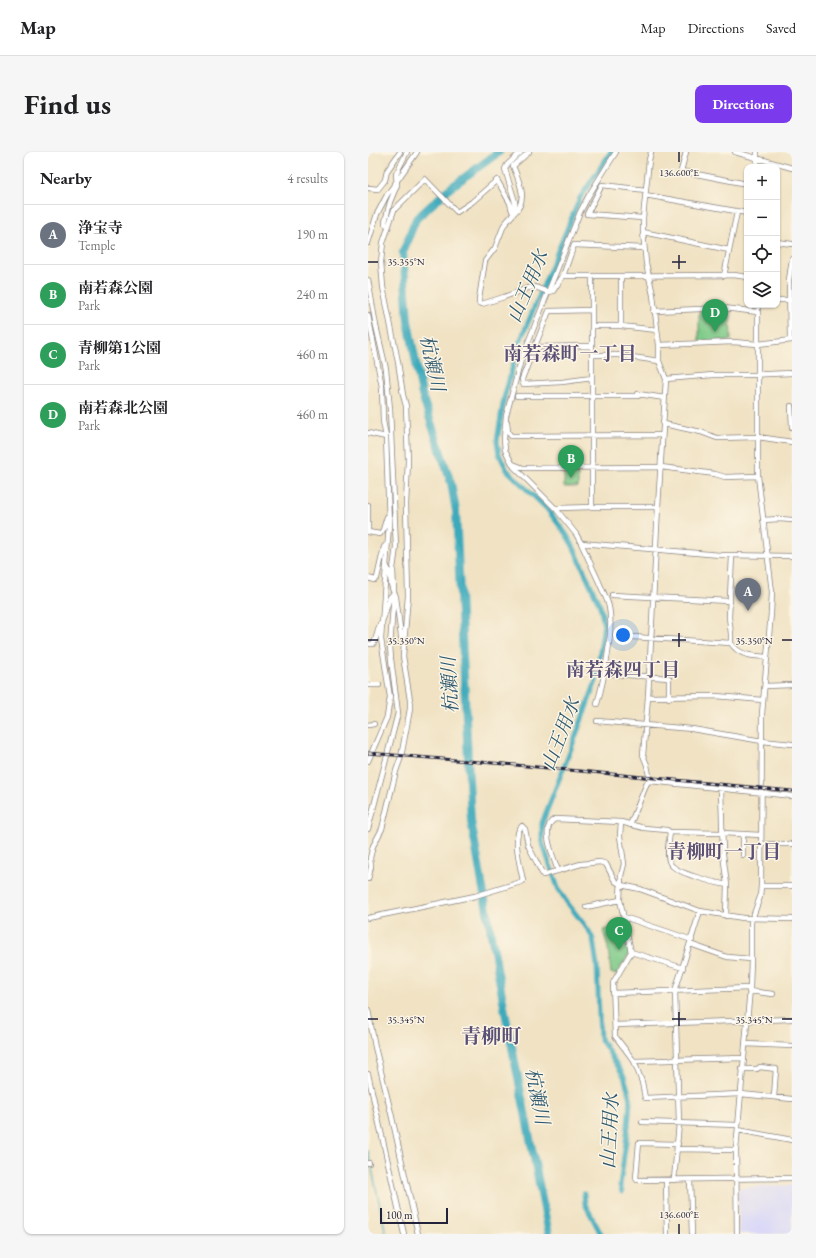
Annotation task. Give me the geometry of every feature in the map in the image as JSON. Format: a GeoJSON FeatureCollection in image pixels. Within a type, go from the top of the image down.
{"type":"FeatureCollection","features":[{"type":"Feature","properties":{"kind":"street"},"geometry":{"type":"LineString","coordinates":[[368,188],[378,189],[385,180],[386,171],[400,152]]}},
{"type":"Feature","properties":{"kind":"street"},"geometry":{"type":"LineString","coordinates":[[388,225],[385,224],[385,222],[390,202],[397,185],[396,174],[407,152]]}},
{"type":"Feature","properties":{"kind":"street"},"geometry":{"type":"LineString","coordinates":[[368,243],[377,214],[387,195],[396,180],[417,152]]}},
{"type":"Feature","properties":{"kind":"street"},"geometry":{"type":"LineString","coordinates":[[514,213],[515,202],[505,169],[507,165],[521,152]]}},
{"type":"Feature","properties":{"kind":"street"},"geometry":{"type":"LineString","coordinates":[[529,152],[513,166],[523,198],[519,209],[504,225],[495,248],[485,262],[479,299],[480,303],[482,304],[528,288],[553,291],[563,276],[574,245],[644,248]]}},
{"type":"Feature","properties":{"kind":"street"},"geometry":{"type":"LineString","coordinates":[[597,704],[601,690],[610,633],[609,606],[576,534],[556,509],[512,463],[505,450],[504,428],[521,360],[544,290],[580,212],[616,152]]}},
{"type":"Feature","properties":{"kind":"street"},"geometry":{"type":"LineString","coordinates":[[650,781],[647,765],[643,755],[648,697],[666,379],[659,361],[659,345],[644,248],[643,218],[651,152]]}},
{"type":"Feature","properties":{"kind":"street"},"geometry":{"type":"LineString","coordinates":[[686,152],[681,171],[744,183]]}},
{"type":"Feature","properties":{"kind":"street"},"geometry":{"type":"LineString","coordinates":[[735,152],[792,168]]}},
{"type":"Feature","properties":{"kind":"street"},"geometry":{"type":"LineString","coordinates":[[757,152],[757,164]]}},
{"type":"Feature","properties":{"kind":"street"},"geometry":{"type":"LineString","coordinates":[[368,879],[373,846],[382,829],[396,771],[401,757],[409,717],[410,700],[403,663],[408,596],[406,515],[408,461],[406,406],[382,278],[383,243],[394,210],[425,179],[457,212],[472,202],[497,180],[514,213]]}},
{"type":"Feature","properties":{"kind":"street"},"geometry":{"type":"LineString","coordinates":[[643,218],[587,214],[602,185],[744,213]]}},
{"type":"Feature","properties":{"kind":"street"},"geometry":{"type":"LineString","coordinates":[[724,276],[737,212]]}},
{"type":"Feature","properties":{"kind":"street"},"geometry":{"type":"LineString","coordinates":[[643,232],[729,250]]}},
{"type":"Feature","properties":{"kind":"street"},"geometry":{"type":"LineString","coordinates":[[780,242],[792,244]]}},
{"type":"Feature","properties":{"kind":"street"},"geometry":{"type":"LineString","coordinates":[[659,345],[733,342],[758,344],[791,340],[791,300],[789,280],[792,259]]}},
{"type":"Feature","properties":{"kind":"street"},"geometry":{"type":"LineString","coordinates":[[563,276],[734,275],[744,277]]}},
{"type":"Feature","properties":{"kind":"street"},"geometry":{"type":"LineString","coordinates":[[592,276],[592,507]]}},
{"type":"Feature","properties":{"kind":"street"},"geometry":{"type":"LineString","coordinates":[[621,276],[621,326]]}},
{"type":"Feature","properties":{"kind":"street"},"geometry":{"type":"LineString","coordinates":[[368,280],[376,326],[386,369],[390,409],[396,547],[393,569],[394,593],[391,659],[398,713],[368,829]]}},
{"type":"Feature","properties":{"kind":"street"},"geometry":{"type":"LineString","coordinates":[[780,300],[791,300]]}},
{"type":"Feature","properties":{"kind":"street"},"geometry":{"type":"LineString","coordinates":[[654,311],[724,308],[758,312]]}},
{"type":"Feature","properties":{"kind":"street"},"geometry":{"type":"LineString","coordinates":[[737,1234],[736,1150],[750,990],[752,959],[751,922],[760,897],[761,886],[763,700],[772,592],[758,476],[758,308]]}},
{"type":"Feature","properties":{"kind":"street"},"geometry":{"type":"LineString","coordinates":[[592,310],[549,311],[522,379],[523,384],[562,382],[592,378]]}},
{"type":"Feature","properties":{"kind":"street"},"geometry":{"type":"LineString","coordinates":[[368,315],[382,387],[382,411],[386,437],[388,543],[382,622],[382,645],[390,703],[387,717],[368,761]]}},
{"type":"Feature","properties":{"kind":"street"},"geometry":{"type":"LineString","coordinates":[[592,326],[621,326],[656,330]]}},
{"type":"Feature","properties":{"kind":"street"},"geometry":{"type":"LineString","coordinates":[[534,347],[592,346]]}},
{"type":"Feature","properties":{"kind":"street"},"geometry":{"type":"LineString","coordinates":[[592,355],[618,355],[659,361]]}},
{"type":"Feature","properties":{"kind":"street"},"geometry":{"type":"LineString","coordinates":[[666,379],[713,374],[792,373]]}},
{"type":"Feature","properties":{"kind":"street"},"geometry":{"type":"LineString","coordinates":[[517,396],[592,397],[638,396],[638,394],[665,398]]}},
{"type":"Feature","properties":{"kind":"street"},"geometry":{"type":"LineString","coordinates":[[791,406],[792,427]]}},
{"type":"Feature","properties":{"kind":"street"},"geometry":{"type":"LineString","coordinates":[[506,416],[506,424],[508,432],[511,436],[662,435]]}},
{"type":"Feature","properties":{"kind":"street"},"geometry":{"type":"LineString","coordinates":[[664,424],[701,432],[717,438],[758,437],[792,442]]}},
{"type":"Feature","properties":{"kind":"street"},"geometry":{"type":"LineString","coordinates":[[368,433],[386,437]]}},
{"type":"Feature","properties":{"kind":"street"},"geometry":{"type":"LineString","coordinates":[[512,463],[523,468],[660,467],[724,476],[758,476]]}},
{"type":"Feature","properties":{"kind":"street"},"geometry":{"type":"LineString","coordinates":[[368,505],[368,532],[380,534],[383,530],[388,515]]}},
{"type":"Feature","properties":{"kind":"street"},"geometry":{"type":"LineString","coordinates":[[556,509],[592,507],[658,507]]}},
{"type":"Feature","properties":{"kind":"street"},"geometry":{"type":"LineString","coordinates":[[763,520],[792,520]]}},
{"type":"Feature","properties":{"kind":"street"},"geometry":{"type":"LineString","coordinates":[[368,578],[375,580],[377,578],[384,547],[388,543]]}},
{"type":"Feature","properties":{"kind":"street"},"geometry":{"type":"LineString","coordinates":[[581,543],[732,556],[792,556]]}},
{"type":"Feature","properties":{"kind":"street"},"geometry":{"type":"LineString","coordinates":[[732,556],[732,576],[729,601],[731,643],[735,649],[748,656],[767,657]]}},
{"type":"Feature","properties":{"kind":"street"},"geometry":{"type":"LineString","coordinates":[[386,565],[389,569],[390,588],[396,596],[403,652]]}},
{"type":"Feature","properties":{"kind":"street"},"geometry":{"type":"LineString","coordinates":[[368,644],[372,644],[375,641],[379,625],[386,613],[390,597],[394,593]]}},
{"type":"Feature","properties":{"kind":"street"},"geometry":{"type":"LineString","coordinates":[[612,595],[729,601]]}},
{"type":"Feature","properties":{"kind":"street"},"geometry":{"type":"LineString","coordinates":[[616,636],[731,643]]}},
{"type":"Feature","properties":{"kind":"street"},"geometry":{"type":"LineString","coordinates":[[613,674],[669,678],[669,698]]}},
{"type":"Feature","properties":{"kind":"street"},"geometry":{"type":"LineString","coordinates":[[368,685],[379,685]]}},
{"type":"Feature","properties":{"kind":"street"},"geometry":{"type":"LineString","coordinates":[[764,686],[792,685]]}},
{"type":"Feature","properties":{"kind":"street"},"geometry":{"type":"LineString","coordinates":[[648,697],[669,698],[716,696],[763,700]]}},
{"type":"Feature","properties":{"kind":"street"},"geometry":{"type":"LineString","coordinates":[[597,721],[692,729],[762,741],[792,744]]}},
{"type":"Feature","properties":{"kind":"street"},"geometry":{"type":"LineString","coordinates":[[368,725],[374,724]]}},
{"type":"Feature","properties":{"kind":"street"},"geometry":{"type":"LineString","coordinates":[[650,781],[792,796]]}},
{"type":"Feature","properties":{"kind":"street"},"geometry":{"type":"LineString","coordinates":[[630,825],[647,783],[650,781]]}},
{"type":"Feature","properties":{"kind":"street"},"geometry":{"type":"LineString","coordinates":[[721,789],[723,854],[727,885],[726,916]]}},
{"type":"Feature","properties":{"kind":"street"},"geometry":{"type":"LineString","coordinates":[[557,871],[548,837],[548,827],[552,820],[555,819],[621,822],[630,825],[667,830],[670,832],[761,835]]}},
{"type":"Feature","properties":{"kind":"street"},"geometry":{"type":"LineString","coordinates":[[621,822],[620,836],[624,864],[621,876],[620,900],[631,952],[613,983],[614,1025],[615,1036],[634,1062],[642,1082],[645,1098],[741,1094],[792,1099]]}},
{"type":"Feature","properties":{"kind":"street"},"geometry":{"type":"LineString","coordinates":[[368,918],[476,896],[523,881],[517,842],[519,831],[522,826],[525,829],[528,845],[543,875],[581,864],[600,862],[606,864],[615,881],[621,885],[640,889],[700,911],[752,919],[792,919]]}},
{"type":"Feature","properties":{"kind":"street"},"geometry":{"type":"LineString","coordinates":[[670,832],[669,861],[673,867],[690,876],[727,885]]}},
{"type":"Feature","properties":{"kind":"street"},"geometry":{"type":"LineString","coordinates":[[743,834],[743,855]]}},
{"type":"Feature","properties":{"kind":"street"},"geometry":{"type":"LineString","coordinates":[[761,844],[792,844]]}},
{"type":"Feature","properties":{"kind":"street"},"geometry":{"type":"LineString","coordinates":[[761,886],[792,886]]}},
{"type":"Feature","properties":{"kind":"street"},"geometry":{"type":"LineString","coordinates":[[586,906],[620,900]]}},
{"type":"Feature","properties":{"kind":"street"},"geometry":{"type":"LineString","coordinates":[[674,1180],[680,1123],[675,990],[700,911]]}},
{"type":"Feature","properties":{"kind":"street"},"geometry":{"type":"LineString","coordinates":[[624,917],[727,957],[752,959]]}},
{"type":"Feature","properties":{"kind":"street"},"geometry":{"type":"LineString","coordinates":[[631,952],[683,968]]}},
{"type":"Feature","properties":{"kind":"street"},"geometry":{"type":"LineString","coordinates":[[613,993],[675,990],[750,990],[773,994]]}},
{"type":"Feature","properties":{"kind":"street"},"geometry":{"type":"LineString","coordinates":[[368,1010],[375,1047],[418,1234]]}},
{"type":"Feature","properties":{"kind":"street"},"geometry":{"type":"LineString","coordinates":[[614,1025],[792,1019]]}},
{"type":"Feature","properties":{"kind":"street"},"geometry":{"type":"LineString","coordinates":[[745,1044],[792,1046]]}},
{"type":"Feature","properties":{"kind":"street"},"geometry":{"type":"LineString","coordinates":[[634,1062],[677,1059],[743,1058]]}},
{"type":"Feature","properties":{"kind":"street"},"geometry":{"type":"LineString","coordinates":[[742,1069],[757,1069],[760,1067],[776,1069],[774,1097]]}},
{"type":"Feature","properties":{"kind":"street"},"geometry":{"type":"LineString","coordinates":[[368,1074],[404,1234]]}},
{"type":"Feature","properties":{"kind":"street"},"geometry":{"type":"LineString","coordinates":[[642,1122],[738,1127],[792,1140]]}},
{"type":"Feature","properties":{"kind":"street"},"geometry":{"type":"LineString","coordinates":[[736,1150],[639,1143],[636,1178],[637,1180],[792,1178]]}},
{"type":"Feature","properties":{"kind":"street"},"geometry":{"type":"LineString","coordinates":[[666,1180],[667,1234]]}},
{"type":"Feature","properties":{"kind":"street"},"geometry":{"type":"LineString","coordinates":[[690,1180],[692,1234]]}},
{"type":"Feature","properties":{"kind":"shaded area"},"geometry":{"type":"Polygon","coordinates":[[[792,1185],[792,1234],[739,1234],[738,1188],[792,1185]]]}},
{"type":"Feature","properties":{"kind":"green space"},"geometry":{"type":"Polygon","coordinates":[[[699,311],[730,311],[731,340],[699,341],[699,311]]]}},
{"type":"Feature","properties":{"kind":"green space"},"geometry":{"type":"Polygon","coordinates":[[[564,469],[578,469],[578,487],[564,487],[564,469]]]}},
{"type":"Feature","properties":{"kind":"green space"},"geometry":{"type":"Polygon","coordinates":[[[624,925],[630,952],[616,975],[611,973],[608,948],[603,930],[624,925]]]}},
{"type":"Feature","properties":{"kind":"waterway","name":"杭瀬川"},"geometry":{"type":"LineString","coordinates":[[499,152],[450,188],[416,219],[403,252],[408,321],[422,395],[451,483],[456,511],[471,821],[505,1012],[549,1234]]}},
{"type":"Feature","properties":{"kind":"waterway","name":"山王用水"},"geometry":{"type":"LineString","coordinates":[[611,152],[580,198],[519,344],[504,398],[497,441],[499,454],[507,470],[547,509],[566,534],[573,546],[600,606],[604,624],[596,681],[542,823],[542,842],[558,888],[589,931],[593,939],[597,966],[600,1038],[624,1076],[629,1093],[630,1102],[628,1126],[620,1186],[622,1192]]}},
{"type":"Feature","properties":{"kind":"waterway"},"geometry":{"type":"LineString","coordinates":[[368,1151],[386,1234]]}},
{"type":"Feature","properties":{"kind":"waterway","name":"山王用水"},"geometry":{"type":"LineString","coordinates":[[584,1194],[585,1204],[601,1234]]}},
{"type":"Feature","properties":{"kind":"railway"},"geometry":{"type":"LineString","coordinates":[[368,753],[505,764],[792,791]]}},
{"type":"Feature","properties":{"kind":"place","name":"南若森北公園"},"geometry":{"type":"Point","coordinates":[715,332]}},
{"type":"Feature","properties":{"kind":"place","name":"南若森公園"},"geometry":{"type":"Point","coordinates":[571,478]}},
{"type":"Feature","properties":{"kind":"place","name":"浄宝寺"},"geometry":{"type":"Point","coordinates":[748,611]}},
{"type":"Feature","properties":{"kind":"place","name":"青柳第1公園"},"geometry":{"type":"Point","coordinates":[619,950]}},
{"type":"Feature","properties":{"kind":"district","name":"南若森町一丁目"},"geometry":{"type":"Point","coordinates":[570,353]}},
{"type":"Feature","properties":{"kind":"district","name":"南若森四丁目"},"geometry":{"type":"Point","coordinates":[623,669]}},
{"type":"Feature","properties":{"kind":"district","name":"青柳町一丁目"},"geometry":{"type":"Point","coordinates":[724,851]}},
{"type":"Feature","properties":{"kind":"district","name":"青柳町"},"geometry":{"type":"Point","coordinates":[491,1036]}}]}
